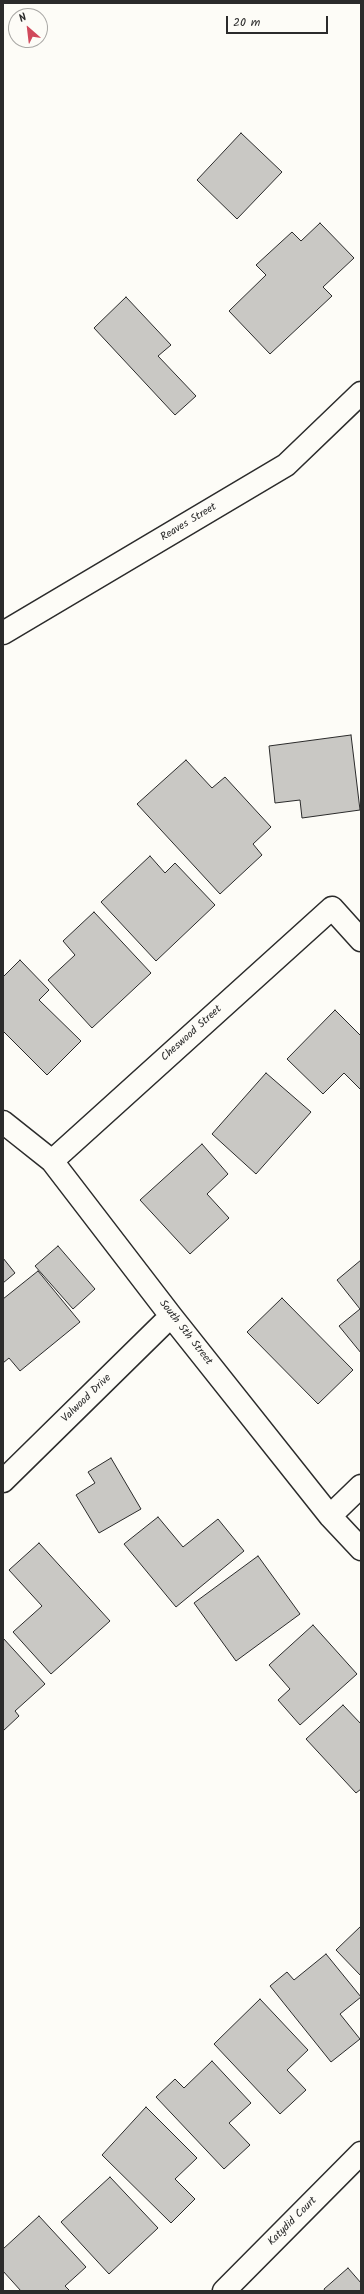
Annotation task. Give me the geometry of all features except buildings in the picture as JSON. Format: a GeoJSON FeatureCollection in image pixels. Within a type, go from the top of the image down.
{"type":"FeatureCollection","features":[{"type":"Feature","properties":{"kind":"street","name":"Reaves Street"},"geometry":{"type":"LineString","coordinates":[[3,634],[286,465],[361,393]]}},
{"type":"Feature","properties":{"kind":"street","name":"Cheswood Street"},"geometry":{"type":"LineString","coordinates":[[52,1161],[332,908],[361,940]]}},
{"type":"Feature","properties":{"kind":"street","name":"South 5th Street"},"geometry":{"type":"LineString","coordinates":[[3,1122],[52,1161],[171,1316],[330,1516],[361,1550]]}},
{"type":"Feature","properties":{"kind":"street","name":"Valwood Drive"},"geometry":{"type":"LineString","coordinates":[[6,1473],[171,1316]]}},
{"type":"Feature","properties":{"kind":"street"},"geometry":{"type":"LineString","coordinates":[[330,1516],[361,1486]]}},
{"type":"Feature","properties":{"kind":"street","name":"Katydid Court"},"geometry":{"type":"LineString","coordinates":[[224,2291],[361,2153]]}}]}
